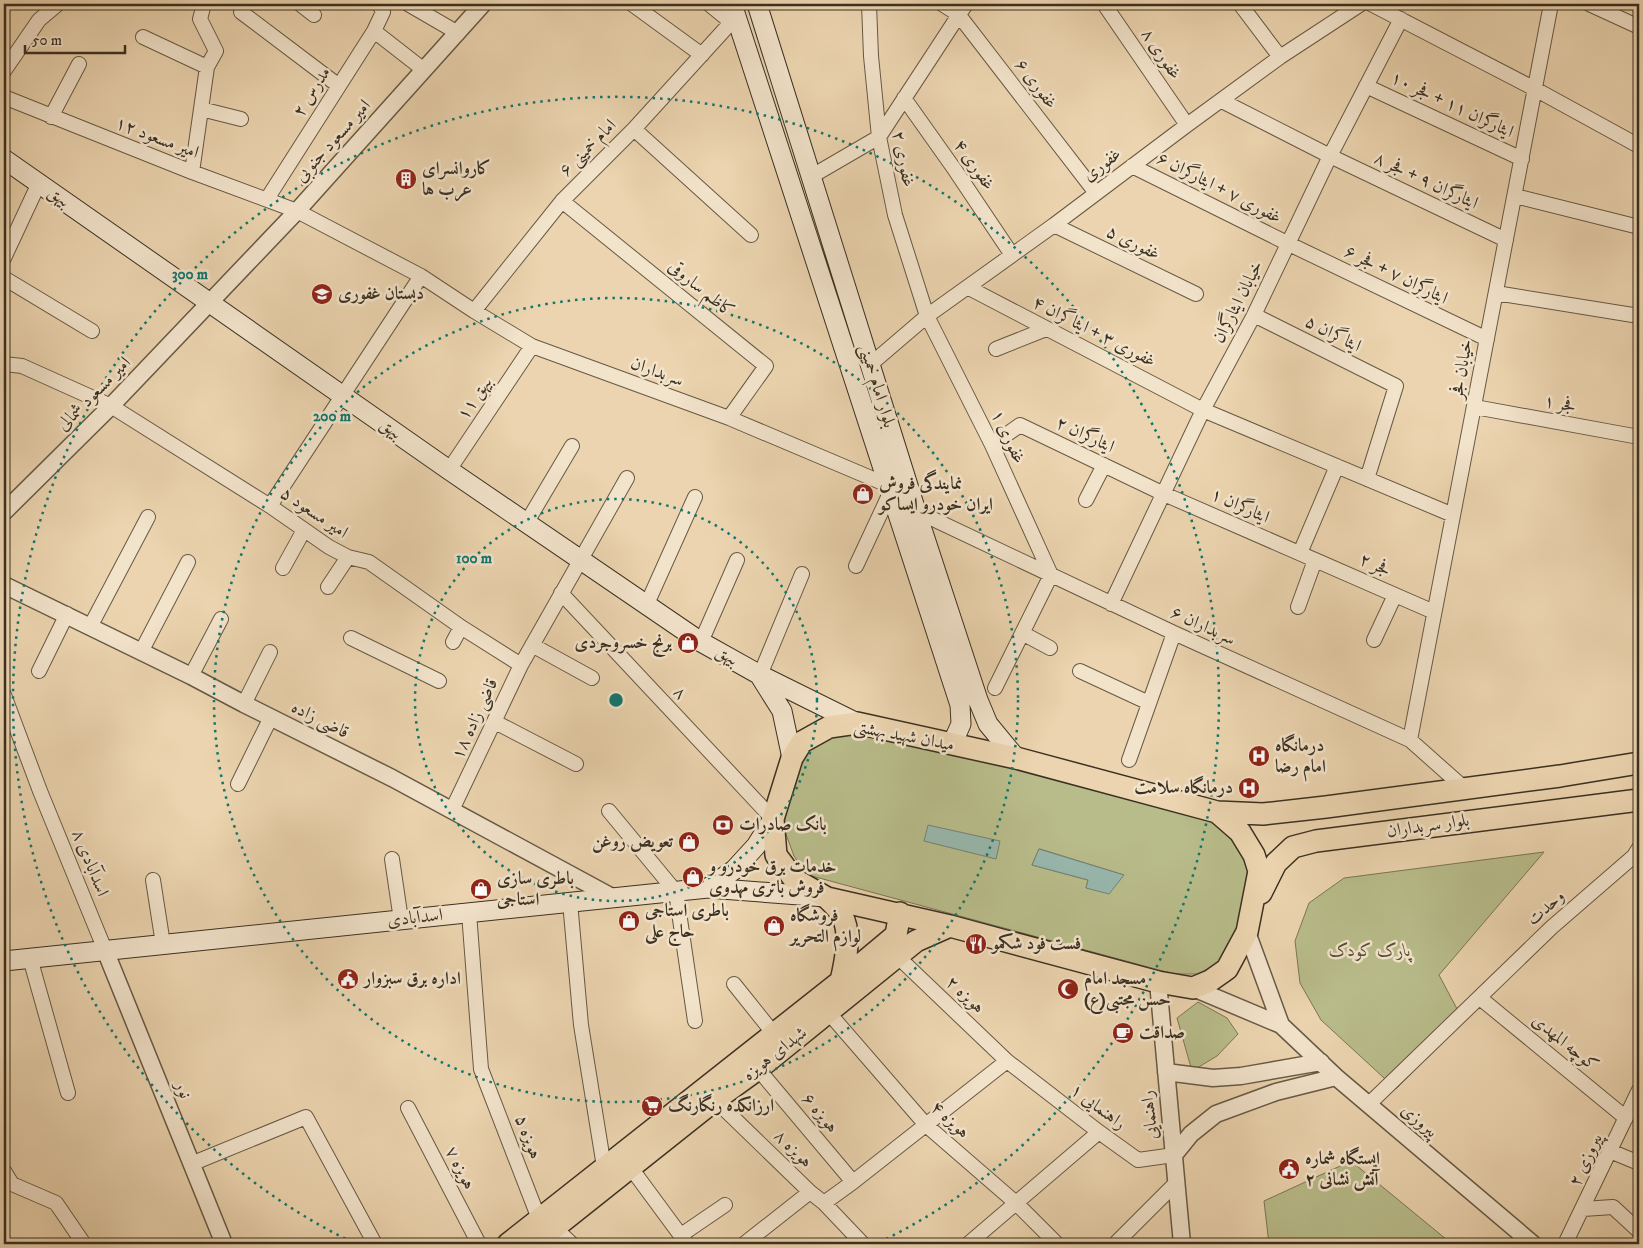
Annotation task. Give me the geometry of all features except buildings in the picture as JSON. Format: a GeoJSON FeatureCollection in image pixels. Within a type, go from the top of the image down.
{"type":"FeatureCollection","features":[{"type":"Feature","properties":{"kind":"main road","name":"بلوار امام خمینی"},"geometry":{"type":"LineString","coordinates":[[757,4],[916,511],[960,704],[961,724],[952,744]]}},
{"type":"Feature","properties":{"kind":"main road","name":"بلوار امام خمینی"},"geometry":{"type":"LineString","coordinates":[[733,14],[756,76],[890,488],[988,724],[1016,758]]}},
{"type":"Feature","properties":{"kind":"main road"},"geometry":{"type":"LineString","coordinates":[[756,76],[779,72]]}},
{"type":"Feature","properties":{"kind":"main road","name":"بیهق"},"geometry":{"type":"LineString","coordinates":[[4,159],[450,470],[701,642],[760,675],[857,723]]}},
{"type":"Feature","properties":{"kind":"main road"},"geometry":{"type":"LineString","coordinates":[[760,675],[782,711],[792,758]]}},
{"type":"Feature","properties":{"kind":"main road","name":"میدان شهید بهشتی"},"geometry":{"type":"LineString","coordinates":[[857,723],[1016,758],[1217,812],[1240,832],[1254,856],[1259,871],[1247,932],[1227,970],[1210,981],[1193,988],[1158,982],[950,926],[827,898],[794,879],[776,855],[773,819],[792,758],[802,742],[822,731],[830,727],[857,723]]}},
{"type":"Feature","properties":{"kind":"main road","name":"بلوار سربداران"},"geometry":{"type":"LineString","coordinates":[[1217,812],[1263,814],[1560,776],[1639,763]]}},
{"type":"Feature","properties":{"kind":"main road"},"geometry":{"type":"LineString","coordinates":[[1560,776],[1564,808]]}},
{"type":"Feature","properties":{"kind":"main road","name":"بلوار سربداران"},"geometry":{"type":"LineString","coordinates":[[1252,911],[1276,863],[1293,847],[1316,841],[1564,808],[1639,800]]}},
{"type":"Feature","properties":{"kind":"main road"},"geometry":{"type":"LineString","coordinates":[[708,888],[734,870],[756,846],[773,819]]}},
{"type":"Feature","properties":{"kind":"main road","name":"اسدآبادی"},"geometry":{"type":"LineString","coordinates":[[4,961],[708,888],[827,898]]}},
{"type":"Feature","properties":{"kind":"main road"},"geometry":{"type":"LineString","coordinates":[[827,898],[842,916],[845,923],[848,953],[842,981]]}},
{"type":"Feature","properties":{"kind":"main road"},"geometry":{"type":"LineString","coordinates":[[900,914],[906,938]]}},
{"type":"Feature","properties":{"kind":"main road","name":"شهدای هویزه"},"geometry":{"type":"LineString","coordinates":[[534,1244],[547,1224],[604,1167],[842,981],[906,938],[950,926]]}},
{"type":"Feature","properties":{"kind":"main road","name":"شهدای هویزه"},"geometry":{"type":"LineString","coordinates":[[508,1244],[547,1224],[631,1168],[714,1100],[758,1069],[897,956],[906,938]]}},
{"type":"Feature","properties":{"kind":"street"},"geometry":{"type":"LineString","coordinates":[[4,71],[39,20],[58,4]]}},
{"type":"Feature","properties":{"kind":"street"},"geometry":{"type":"LineString","coordinates":[[192,172],[207,67],[216,51],[200,19],[204,4]]}},
{"type":"Feature","properties":{"kind":"street"},"geometry":{"type":"LineString","coordinates":[[300,4],[314,15]]}},
{"type":"Feature","properties":{"kind":"street","name":"مدرس ۲"},"geometry":{"type":"LineString","coordinates":[[267,199],[374,31],[383,12],[379,4]]}},
{"type":"Feature","properties":{"kind":"street"},"geometry":{"type":"LineString","coordinates":[[408,4],[458,33]]}},
{"type":"Feature","properties":{"kind":"street","name":"امیر مسعود جنوبی"},"geometry":{"type":"LineString","coordinates":[[210,303],[297,211],[483,4]]}},
{"type":"Feature","properties":{"kind":"street"},"geometry":{"type":"LineString","coordinates":[[632,4],[702,55]]}},
{"type":"Feature","properties":{"kind":"street"},"geometry":{"type":"LineString","coordinates":[[709,4],[733,14]]}},
{"type":"Feature","properties":{"kind":"street","name":"غفوری ۲"},"geometry":{"type":"LineString","coordinates":[[869,4],[871,56],[879,137],[895,215],[927,316]]}},
{"type":"Feature","properties":{"kind":"street","name":"غفوری ۶"},"geometry":{"type":"LineString","coordinates":[[942,4],[962,9],[1096,193]]}},
{"type":"Feature","properties":{"kind":"street","name":"غفوری ۸"},"geometry":{"type":"LineString","coordinates":[[1104,4],[1187,125]]}},
{"type":"Feature","properties":{"kind":"street"},"geometry":{"type":"LineString","coordinates":[[1240,4],[1280,57]]}},
{"type":"Feature","properties":{"kind":"street","name":"غفوری"},"geometry":{"type":"LineString","coordinates":[[871,364],[927,316],[969,288],[1280,57],[1361,4]]}},
{"type":"Feature","properties":{"kind":"street"},"geometry":{"type":"LineString","coordinates":[[1371,4],[1535,89],[1639,146]]}},
{"type":"Feature","properties":{"kind":"street","name":"خیابان فجر"},"geometry":{"type":"LineString","coordinates":[[1410,740],[1550,4]]}},
{"type":"Feature","properties":{"kind":"street"},"geometry":{"type":"LineString","coordinates":[[1589,4],[1639,27]]}},
{"type":"Feature","properties":{"kind":"street"},"geometry":{"type":"LineString","coordinates":[[812,176],[879,137],[962,9]]}},
{"type":"Feature","properties":{"kind":"street"},"geometry":{"type":"LineString","coordinates":[[241,12],[338,86]]}},
{"type":"Feature","properties":{"kind":"street","name":"امام خمینی ۶"},"geometry":{"type":"LineString","coordinates":[[474,311],[562,201],[634,129],[702,55],[733,14]]}},
{"type":"Feature","properties":{"kind":"street","name":"خیابان ایثارگران"},"geometry":{"type":"LineString","coordinates":[[1111,604],[1203,410],[1254,315],[1330,156],[1401,19]]}},
{"type":"Feature","properties":{"kind":"street"},"geometry":{"type":"LineString","coordinates":[[374,31],[424,70]]}},
{"type":"Feature","properties":{"kind":"street"},"geometry":{"type":"LineString","coordinates":[[143,37],[207,67]]}},
{"type":"Feature","properties":{"kind":"street"},"geometry":{"type":"LineString","coordinates":[[51,117],[79,64]]}},
{"type":"Feature","properties":{"kind":"street","name":"ایثارگران ۱۱ + فجر ۱۰"},"geometry":{"type":"LineString","coordinates":[[1366,86],[1522,159]]}},
{"type":"Feature","properties":{"kind":"street","name":"امیر مسعود ۱۲"},"geometry":{"type":"LineString","coordinates":[[4,97],[192,172],[297,211],[421,276]]}},
{"type":"Feature","properties":{"kind":"street","name":"غفوری ۴"},"geometry":{"type":"LineString","coordinates":[[904,98],[956,170],[1012,255]]}},
{"type":"Feature","properties":{"kind":"street","name":"ایثارگران ۹ + فجر ۸"},"geometry":{"type":"LineString","coordinates":[[1222,101],[1330,156],[1506,240]]}},
{"type":"Feature","properties":{"kind":"street"},"geometry":{"type":"LineString","coordinates":[[201,110],[241,118]]}},
{"type":"Feature","properties":{"kind":"street"},"geometry":{"type":"LineString","coordinates":[[634,129],[751,235]]}},
{"type":"Feature","properties":{"kind":"street","name":"غفوری ۷ + ایثارگران ۶"},"geometry":{"type":"LineString","coordinates":[[1132,166],[1288,244]]}},
{"type":"Feature","properties":{"kind":"street"},"geometry":{"type":"LineString","coordinates":[[4,258],[39,183]]}},
{"type":"Feature","properties":{"kind":"street"},"geometry":{"type":"LineString","coordinates":[[1514,196],[1639,227]]}},
{"type":"Feature","properties":{"kind":"street","name":"کاظم ساروقی"},"geometry":{"type":"LineString","coordinates":[[562,201],[766,366],[729,418]]}},
{"type":"Feature","properties":{"kind":"street","name":"غفوری ۵"},"geometry":{"type":"LineString","coordinates":[[1054,225],[1196,294]]}},
{"type":"Feature","properties":{"kind":"street","name":"ایثارگران ۷ + فجر ۶"},"geometry":{"type":"LineString","coordinates":[[1288,244],[1487,339]]}},
{"type":"Feature","properties":{"kind":"street"},"geometry":{"type":"LineString","coordinates":[[270,506],[421,276]]}},
{"type":"Feature","properties":{"kind":"street","name":"سربداران"},"geometry":{"type":"LineString","coordinates":[[421,276],[532,346],[729,418],[890,488]]}},
{"type":"Feature","properties":{"kind":"street"},"geometry":{"type":"LineString","coordinates":[[4,278],[92,331]]}},
{"type":"Feature","properties":{"kind":"street","name":"غفوری ۳ + ایثاگران ۴"},"geometry":{"type":"LineString","coordinates":[[969,288],[1203,410],[1453,515]]}},
{"type":"Feature","properties":{"kind":"street"},"geometry":{"type":"LineString","coordinates":[[1496,293],[1639,316]]}},
{"type":"Feature","properties":{"kind":"street","name":"امیر مسعود شمالی"},"geometry":{"type":"LineString","coordinates":[[4,512],[111,406],[210,303]]}},
{"type":"Feature","properties":{"kind":"street","name":"ایثاگران ۵"},"geometry":{"type":"LineString","coordinates":[[1254,315],[1396,386],[1367,479]]}},
{"type":"Feature","properties":{"kind":"street","name":"غفوری ۱"},"geometry":{"type":"LineString","coordinates":[[927,316],[992,445],[1050,575]]}},
{"type":"Feature","properties":{"kind":"street"},"geometry":{"type":"LineString","coordinates":[[996,349],[1046,328]]}},
{"type":"Feature","properties":{"kind":"street","name":"بیهق ۱۱"},"geometry":{"type":"LineString","coordinates":[[450,470],[532,346]]}},
{"type":"Feature","properties":{"kind":"street","name":"امیر مسعود ۵"},"geometry":{"type":"LineString","coordinates":[[4,364],[22,366],[111,406],[270,506],[329,547],[348,557],[369,562],[462,627],[521,665]]}},
{"type":"Feature","properties":{"kind":"street","name":"فجر ۱"},"geometry":{"type":"LineString","coordinates":[[1474,407],[1639,437]]}},
{"type":"Feature","properties":{"kind":"street","name":"ایثارگران ۲"},"geometry":{"type":"LineString","coordinates":[[992,445],[1020,425],[1164,494]]}},
{"type":"Feature","properties":{"kind":"street"},"geometry":{"type":"LineString","coordinates":[[527,522],[572,446]]}},
{"type":"Feature","properties":{"kind":"street"},"geometry":{"type":"LineString","coordinates":[[1086,500],[1104,465]]}},
{"type":"Feature","properties":{"kind":"street"},"geometry":{"type":"LineString","coordinates":[[1300,553],[1337,466]]}},
{"type":"Feature","properties":{"kind":"street","name":"قاضی زاده ۱۸"},"geometry":{"type":"LineString","coordinates":[[452,810],[532,644],[627,478]]}},
{"type":"Feature","properties":{"kind":"street"},"geometry":{"type":"LineString","coordinates":[[856,566],[890,488]]}},
{"type":"Feature","properties":{"kind":"street","name":"ایثارگران ۱"},"geometry":{"type":"LineString","coordinates":[[1164,494],[1300,553]]}},
{"type":"Feature","properties":{"kind":"street"},"geometry":{"type":"LineString","coordinates":[[647,604],[695,497]]}},
{"type":"Feature","properties":{"kind":"street","name":"سربداران ۶"},"geometry":{"type":"LineString","coordinates":[[916,511],[1174,634],[1410,740],[1464,788]]}},
{"type":"Feature","properties":{"kind":"street"},"geometry":{"type":"LineString","coordinates":[[90,627],[148,517]]}},
{"type":"Feature","properties":{"kind":"street"},"geometry":{"type":"LineString","coordinates":[[283,568],[304,530]]}},
{"type":"Feature","properties":{"kind":"street","name":"فجر ۲"},"geometry":{"type":"LineString","coordinates":[[1300,553],[1434,612]]}},
{"type":"Feature","properties":{"kind":"street"},"geometry":{"type":"LineString","coordinates":[[328,587],[348,557]]}},
{"type":"Feature","properties":{"kind":"street"},"geometry":{"type":"LineString","coordinates":[[701,642],[737,560]]}},
{"type":"Feature","properties":{"kind":"street"},"geometry":{"type":"LineString","coordinates":[[1298,607],[1315,560]]}},
{"type":"Feature","properties":{"kind":"street"},"geometry":{"type":"LineString","coordinates":[[141,652],[188,562]]}},
{"type":"Feature","properties":{"kind":"street"},"geometry":{"type":"LineString","coordinates":[[760,675],[802,574]]}},
{"type":"Feature","properties":{"kind":"street"},"geometry":{"type":"LineString","coordinates":[[996,688],[1050,575]]}},
{"type":"Feature","properties":{"kind":"street","name":"قاضی زاده"},"geometry":{"type":"LineString","coordinates":[[4,585],[67,614],[392,778],[614,898]]}},
{"type":"Feature","properties":{"kind":"street","name":"۸"},"geometry":{"type":"LineString","coordinates":[[561,593],[773,819]]}},
{"type":"Feature","properties":{"kind":"street"},"geometry":{"type":"LineString","coordinates":[[1374,640],[1395,594]]}},
{"type":"Feature","properties":{"kind":"street"},"geometry":{"type":"LineString","coordinates":[[39,671],[67,614]]}},
{"type":"Feature","properties":{"kind":"street"},"geometry":{"type":"LineString","coordinates":[[191,676],[221,620]]}},
{"type":"Feature","properties":{"kind":"street"},"geometry":{"type":"LineString","coordinates":[[453,642],[462,627]]}},
{"type":"Feature","properties":{"kind":"street"},"geometry":{"type":"LineString","coordinates":[[1022,633],[1050,648]]}},
{"type":"Feature","properties":{"kind":"street"},"geometry":{"type":"LineString","coordinates":[[1129,760],[1174,634]]}},
{"type":"Feature","properties":{"kind":"street"},"geometry":{"type":"LineString","coordinates":[[351,638],[439,681]]}},
{"type":"Feature","properties":{"kind":"street"},"geometry":{"type":"LineString","coordinates":[[532,644],[592,678]]}},
{"type":"Feature","properties":{"kind":"street"},"geometry":{"type":"LineString","coordinates":[[244,704],[270,652]]}},
{"type":"Feature","properties":{"kind":"street"},"geometry":{"type":"LineString","coordinates":[[1080,671],[1149,703]]}},
{"type":"Feature","properties":{"kind":"street","name":"اسدآبادی ۸"},"geometry":{"type":"LineString","coordinates":[[4,695],[40,791],[105,950]]}},
{"type":"Feature","properties":{"kind":"street"},"geometry":{"type":"LineString","coordinates":[[238,784],[271,717]]}},
{"type":"Feature","properties":{"kind":"street"},"geometry":{"type":"LineString","coordinates":[[495,722],[576,764]]}},
{"type":"Feature","properties":{"kind":"street"},"geometry":{"type":"LineString","coordinates":[[609,811],[676,892],[695,1021]]}},
{"type":"Feature","properties":{"kind":"street","name":"وحدت"},"geometry":{"type":"LineString","coordinates":[[1369,1104],[1552,927],[1634,856],[1639,848]]}},
{"type":"Feature","properties":{"kind":"street"},"geometry":{"type":"LineString","coordinates":[[392,859],[401,920]]}},
{"type":"Feature","properties":{"kind":"street"},"geometry":{"type":"LineString","coordinates":[[153,880],[163,944]]}},
{"type":"Feature","properties":{"kind":"street"},"geometry":{"type":"LineString","coordinates":[[570,902],[581,1025],[604,1167]]}},
{"type":"Feature","properties":{"kind":"street","name":"هویزه ۵"},"geometry":{"type":"LineString","coordinates":[[469,913],[482,1068],[547,1224]]}},
{"type":"Feature","properties":{"kind":"street"},"geometry":{"type":"LineString","coordinates":[[1247,932],[1281,1024]]}},
{"type":"Feature","properties":{"kind":"street","name":"نور"},"geometry":{"type":"LineString","coordinates":[[105,950],[224,1244]]}},
{"type":"Feature","properties":{"kind":"street","name":"هویزه ۲"},"geometry":{"type":"LineString","coordinates":[[897,956],[1007,1061]]}},
{"type":"Feature","properties":{"kind":"street"},"geometry":{"type":"LineString","coordinates":[[30,958],[68,1093]]}},
{"type":"Feature","properties":{"kind":"street","name":"راهنمایی"},"geometry":{"type":"LineString","coordinates":[[1158,982],[1182,1244]]}},
{"type":"Feature","properties":{"kind":"street"},"geometry":{"type":"LineString","coordinates":[[734,984],[774,1034]]}},
{"type":"Feature","properties":{"kind":"street"},"geometry":{"type":"LineString","coordinates":[[1193,988],[1281,1024]]}},
{"type":"Feature","properties":{"kind":"street","name":"کوچه المهدی"},"geometry":{"type":"LineString","coordinates":[[1480,998],[1626,1118]]}},
{"type":"Feature","properties":{"kind":"street","name":"هویزه ۴"},"geometry":{"type":"LineString","coordinates":[[828,1012],[926,1125],[1016,1202],[1055,1244]]}},
{"type":"Feature","properties":{"kind":"street","name":"پیروزی"},"geometry":{"type":"LineString","coordinates":[[1281,1024],[1336,1076],[1533,1244]]}},
{"type":"Feature","properties":{"kind":"street"},"geometry":{"type":"LineString","coordinates":[[824,1203],[1007,1061]]}},
{"type":"Feature","properties":{"kind":"street","name":"راهنمایی ۱"},"geometry":{"type":"LineString","coordinates":[[1007,1061],[1138,1160],[1174,1155]]}},
{"type":"Feature","properties":{"kind":"street"},"geometry":{"type":"LineString","coordinates":[[1166,1072],[1213,1078],[1272,1071],[1321,1062]]}},
{"type":"Feature","properties":{"kind":"street","name":"هویزه ۶"},"geometry":{"type":"LineString","coordinates":[[758,1069],[853,1182]]}},
{"type":"Feature","properties":{"kind":"street"},"geometry":{"type":"LineString","coordinates":[[1174,1155],[1191,1134],[1216,1114],[1276,1092],[1336,1076]]}},
{"type":"Feature","properties":{"kind":"street","name":"پیروزی ۲"},"geometry":{"type":"LineString","coordinates":[[1565,1244],[1639,1090]]}},
{"type":"Feature","properties":{"kind":"street","name":"هویزه ۸"},"geometry":{"type":"LineString","coordinates":[[714,1100],[810,1192],[824,1203],[863,1244]]}},
{"type":"Feature","properties":{"kind":"street","name":"هویزه ۷"},"geometry":{"type":"LineString","coordinates":[[408,1108],[479,1244]]}},
{"type":"Feature","properties":{"kind":"street"},"geometry":{"type":"LineString","coordinates":[[192,1164],[306,1117],[375,1244]]}},
{"type":"Feature","properties":{"kind":"street"},"geometry":{"type":"LineString","coordinates":[[968,1244],[1099,1132]]}},
{"type":"Feature","properties":{"kind":"street"},"geometry":{"type":"LineString","coordinates":[[1610,1151],[1639,1164]]}},
{"type":"Feature","properties":{"kind":"street"},"geometry":{"type":"LineString","coordinates":[[631,1168],[684,1240],[725,1205]]}},
{"type":"Feature","properties":{"kind":"street"},"geometry":{"type":"LineString","coordinates":[[4,1171],[12,1184],[56,1203],[84,1244]]}},
{"type":"Feature","properties":{"kind":"street"},"geometry":{"type":"LineString","coordinates":[[1115,1244],[1176,1184]]}},
{"type":"Feature","properties":{"kind":"street"},"geometry":{"type":"LineString","coordinates":[[744,1244],[810,1192]]}},
{"type":"Feature","properties":{"kind":"street"},"geometry":{"type":"LineString","coordinates":[[1583,1209],[1612,1207],[1639,1231]]}},
{"type":"Feature","properties":{"kind":"street"},"geometry":{"type":"LineString","coordinates":[[547,1224],[572,1244]]}},
{"type":"Feature","properties":{"kind":"green space"},"geometry":{"type":"Polygon","coordinates":[[[861,731],[1194,812],[1222,829],[1247,858],[1248,890],[1235,941],[1220,963],[1197,974],[1174,974],[808,875],[794,856],[784,829],[787,793],[798,760],[822,738],[861,731]],[[1039,849],[1032,865],[1088,880],[1086,888],[1124,875],[1039,849]]]}},
{"type":"Feature","properties":{"kind":"green space","name":"پارک کودک"},"geometry":{"type":"Polygon","coordinates":[[[1544,852],[1439,975],[1463,1020],[1396,1089],[1321,1020],[1300,983],[1295,941],[1309,903],[1344,878],[1544,852]]]}},
{"type":"Feature","properties":{"kind":"green space"},"geometry":{"type":"Polygon","coordinates":[[[1198,1002],[1227,1018],[1238,1034],[1217,1056],[1192,1071],[1177,1018],[1198,1002]]]}},
{"type":"Feature","properties":{"kind":"green space"},"geometry":{"type":"Polygon","coordinates":[[[1351,1161],[1452,1244],[1269,1244],[1264,1201],[1351,1161]]]}},
{"type":"Feature","properties":{"kind":"water"},"geometry":{"type":"Polygon","coordinates":[[[928,825],[1000,841],[996,859],[924,841],[928,825]]]}},
{"type":"Feature","properties":{"kind":"water"},"geometry":{"type":"Polygon","coordinates":[[[1039,849],[1124,875],[1109,894],[1086,888],[1088,880],[1032,865],[1039,849]]]}},
{"type":"Feature","properties":{"kind":"place","name":"کاروانسرای عرب ها"},"geometry":{"type":"Point","coordinates":[406,179]}},
{"type":"Feature","properties":{"kind":"place","name":"دبستان غفوری"},"geometry":{"type":"Point","coordinates":[322,294]}},
{"type":"Feature","properties":{"kind":"place","name":"نمایندگی فروش ایران خودرو ایساکو"},"geometry":{"type":"Point","coordinates":[863,494]}},
{"type":"Feature","properties":{"kind":"place","name":"برنج خسروجردی"},"geometry":{"type":"Point","coordinates":[688,643]}},
{"type":"Feature","properties":{"kind":"place","name":"درمانگاه امام رضا"},"geometry":{"type":"Point","coordinates":[1259,756]}},
{"type":"Feature","properties":{"kind":"place","name":"درمانگاه سلامت"},"geometry":{"type":"Point","coordinates":[1249,788]}},
{"type":"Feature","properties":{"kind":"place","name":"بانک صادرات"},"geometry":{"type":"Point","coordinates":[723,825]}},
{"type":"Feature","properties":{"kind":"place","name":"تعویض روغن"},"geometry":{"type":"Point","coordinates":[689,842]}},
{"type":"Feature","properties":{"kind":"place","name":"خدمات برق خودرو و فروش باتری مهدوی"},"geometry":{"type":"Point","coordinates":[693,877]}},
{"type":"Feature","properties":{"kind":"place","name":"باطری سازی استاجی"},"geometry":{"type":"Point","coordinates":[481,889]}},
{"type":"Feature","properties":{"kind":"place","name":"باطری استاجی حاج علی"},"geometry":{"type":"Point","coordinates":[629,921]}},
{"type":"Feature","properties":{"kind":"place","name":"فروشگاه لوازم التحریر"},"geometry":{"type":"Point","coordinates":[774,926]}},
{"type":"Feature","properties":{"kind":"place","name":"فست فود شکمو"},"geometry":{"type":"Point","coordinates":[976,944]}},
{"type":"Feature","properties":{"kind":"place","name":"اداره برق سبزوار"},"geometry":{"type":"Point","coordinates":[348,979]}},
{"type":"Feature","properties":{"kind":"place","name":"مسجد امام حسن مجتبی(ع)"},"geometry":{"type":"Point","coordinates":[1068,989]}},
{"type":"Feature","properties":{"kind":"place","name":"صداقت"},"geometry":{"type":"Point","coordinates":[1123,1033]}},
{"type":"Feature","properties":{"kind":"place","name":"ارزانکده رنگارنگ"},"geometry":{"type":"Point","coordinates":[652,1106]}},
{"type":"Feature","properties":{"kind":"place","name":"ایستگاه شماره ۲ آتش نشانی"},"geometry":{"type":"Point","coordinates":[1289,1169]}}]}
